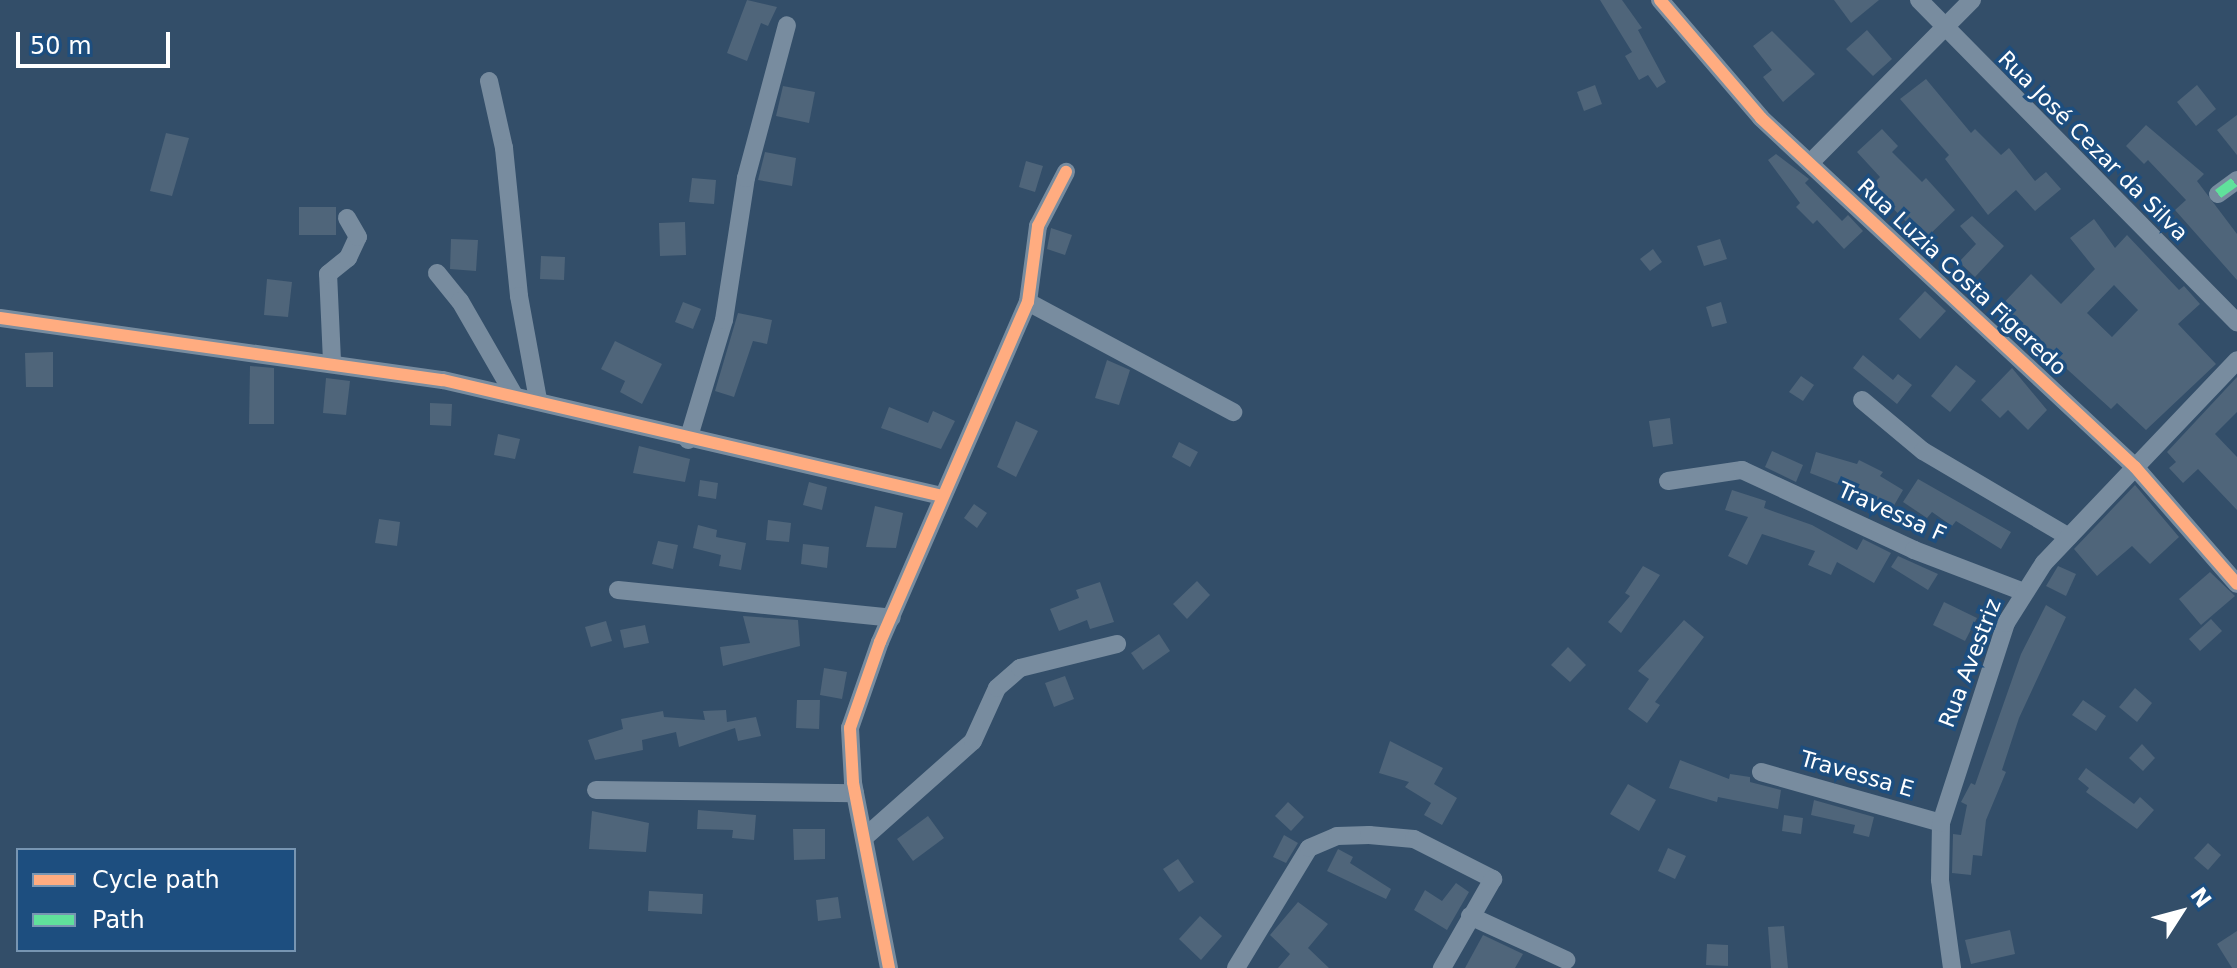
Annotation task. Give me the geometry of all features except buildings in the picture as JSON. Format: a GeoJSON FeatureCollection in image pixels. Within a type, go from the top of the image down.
{"type":"FeatureCollection","features":[{"type":"Feature","properties":{"kind":"street","name":"Rua Luzia Costa Figeredo"},"geometry":{"type":"LineString","coordinates":[[1660,0],[1761,118],[2135,467],[2237,584]]}},
{"type":"Feature","properties":{"kind":"street","name":"Rua José Cezar da Silva"},"geometry":{"type":"LineString","coordinates":[[1919,0],[1943,28],[2237,322]]}},
{"type":"Feature","properties":{"kind":"street"},"geometry":{"type":"LineString","coordinates":[[1810,163],[1972,0]]}},
{"type":"Feature","properties":{"kind":"street"},"geometry":{"type":"LineString","coordinates":[[688,440],[724,320],[746,178],[787,25]]}},
{"type":"Feature","properties":{"kind":"street"},"geometry":{"type":"LineString","coordinates":[[489,81],[504,148],[519,296],[538,400]]}},
{"type":"Feature","properties":{"kind":"street"},"geometry":{"type":"LineString","coordinates":[[889,968],[855,793],[850,728],[942,496],[1028,302],[1038,226],[1066,172]]}},
{"type":"Feature","properties":{"kind":"street"},"geometry":{"type":"LineString","coordinates":[[2218,194],[2237,180]]}},
{"type":"Feature","properties":{"kind":"street"},"geometry":{"type":"LineString","coordinates":[[332,361],[328,274],[348,258],[358,237],[347,218]]}},
{"type":"Feature","properties":{"kind":"street"},"geometry":{"type":"LineString","coordinates":[[437,273],[460,301],[514,395]]}},
{"type":"Feature","properties":{"kind":"street"},"geometry":{"type":"LineString","coordinates":[[1028,302],[1233,412]]}},
{"type":"Feature","properties":{"kind":"street"},"geometry":{"type":"LineString","coordinates":[[0,318],[332,361],[514,395],[688,440],[942,496]]}},
{"type":"Feature","properties":{"kind":"street","name":"Rua Avestriz"},"geometry":{"type":"LineString","coordinates":[[1952,968],[1940,880],[1941,823],[2006,623],[2024,592],[2069,537],[2237,360]]}},
{"type":"Feature","properties":{"kind":"street"},"geometry":{"type":"LineString","coordinates":[[1862,400],[1923,451],[2069,537]]}},
{"type":"Feature","properties":{"kind":"street","name":"Travessa F"},"geometry":{"type":"LineString","coordinates":[[1668,481],[1742,470],[1914,550],[2024,592]]}},
{"type":"Feature","properties":{"kind":"street"},"geometry":{"type":"LineString","coordinates":[[618,590],[892,618]]}},
{"type":"Feature","properties":{"kind":"street"},"geometry":{"type":"LineString","coordinates":[[865,837],[973,741],[997,688],[1020,668],[1117,644]]}},
{"type":"Feature","properties":{"kind":"street","name":"Travessa E"},"geometry":{"type":"LineString","coordinates":[[1761,772],[1941,823]]}},
{"type":"Feature","properties":{"kind":"street"},"geometry":{"type":"LineString","coordinates":[[596,790],[855,793]]}},
{"type":"Feature","properties":{"kind":"street"},"geometry":{"type":"LineString","coordinates":[[1236,968],[1309,848],[1337,836],[1414,839],[1457,856],[1493,879],[1442,968]]}},
{"type":"Feature","properties":{"kind":"street"},"geometry":{"type":"LineString","coordinates":[[1470,916],[1566,960]]}},
{"type":"Feature","properties":{"kind":"marked path"},"geometry":{"type":"LineString","coordinates":[[2218,194],[2237,180]]}},
{"type":"Feature","properties":{"kind":"cycle path"},"geometry":{"type":"LineString","coordinates":[[1660,0],[1761,118],[2135,467],[2237,584]]}},
{"type":"Feature","properties":{"kind":"cycle path"},"geometry":{"type":"LineString","coordinates":[[889,968],[853,782],[850,728],[880,642],[1028,302],[1038,226],[1066,172]]}},
{"type":"Feature","properties":{"kind":"cycle path"},"geometry":{"type":"LineString","coordinates":[[0,318],[443,380],[942,496]]}}]}
